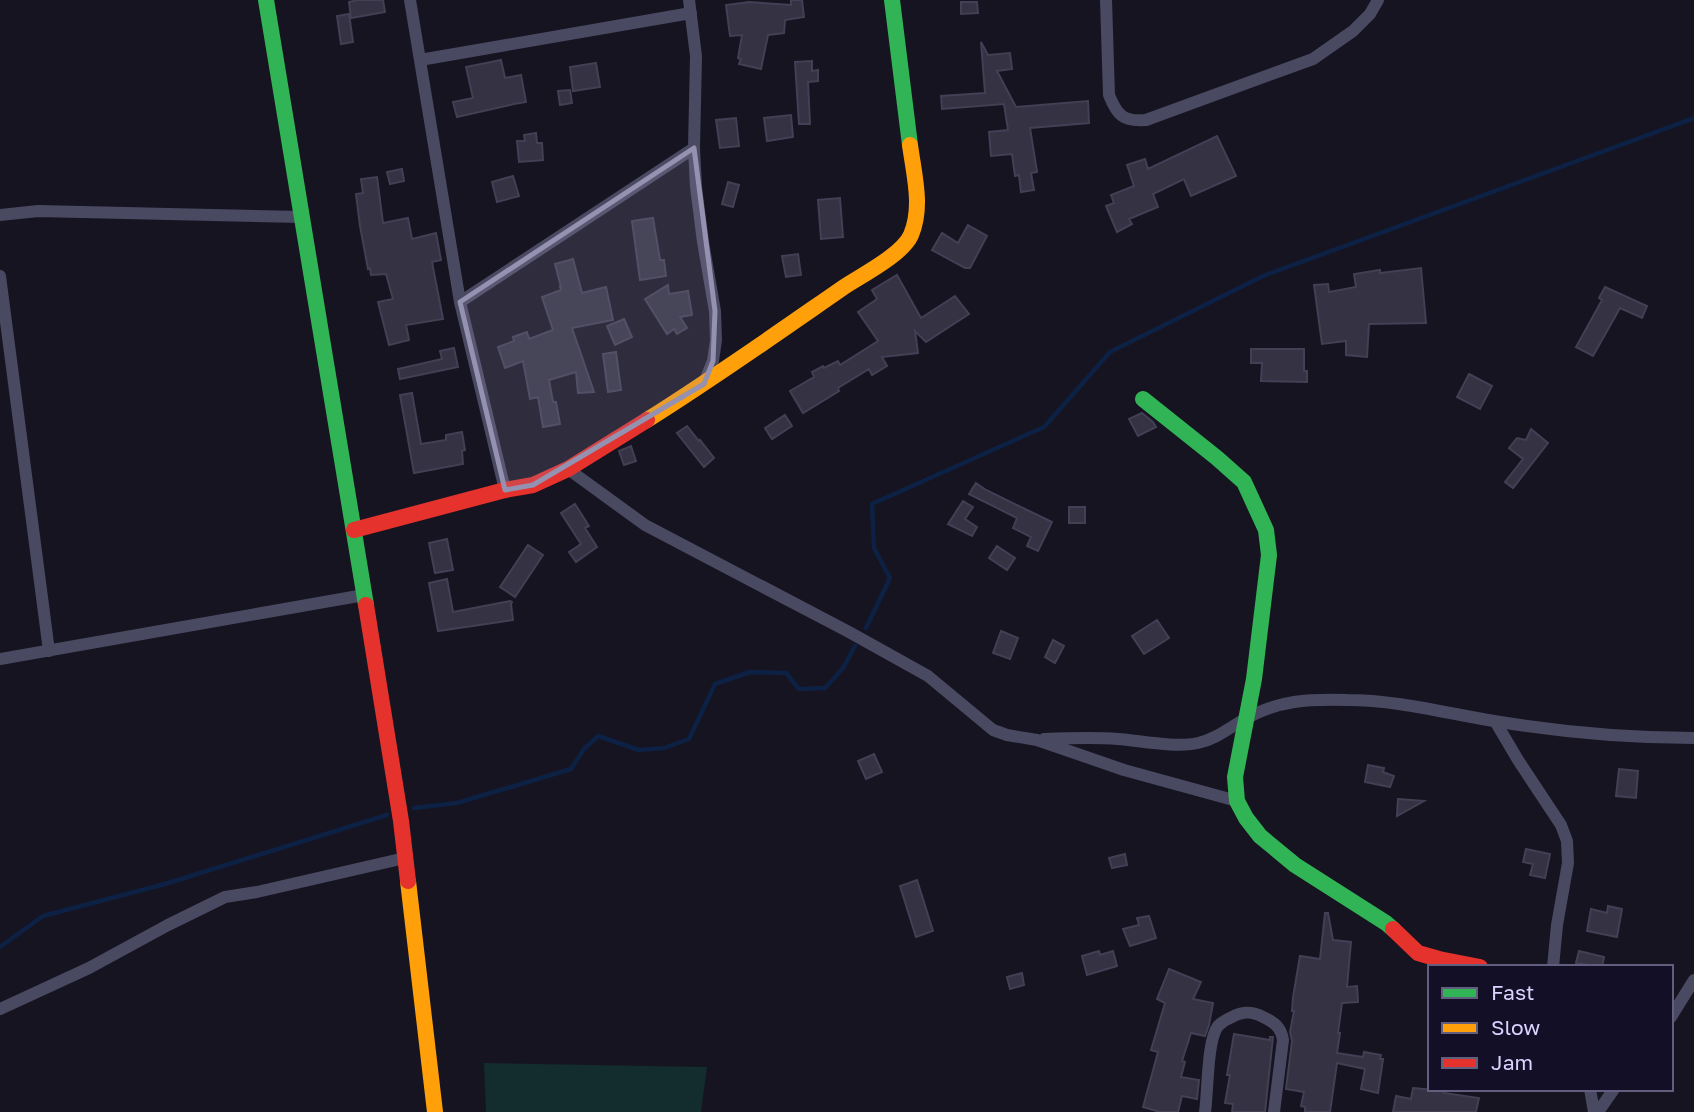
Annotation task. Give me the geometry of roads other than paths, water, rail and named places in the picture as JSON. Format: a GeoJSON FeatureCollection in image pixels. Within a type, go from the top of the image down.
{"type":"FeatureCollection","features":[{"type":"Feature","properties":{"kind":"street"},"geometry":{"type":"LineString","coordinates":[[266,0],[401,821],[435,1112]]}},
{"type":"Feature","properties":{"kind":"street"},"geometry":{"type":"LineString","coordinates":[[410,0],[460,302],[505,490]]}},
{"type":"Feature","properties":{"kind":"street"},"geometry":{"type":"LineString","coordinates":[[354,530],[533,485],[568,469],[704,384],[898,252],[910,238],[917,217],[917,197],[892,0]]}},
{"type":"Feature","properties":{"kind":"street"},"geometry":{"type":"LineString","coordinates":[[1106,0],[1109,95],[1114,109],[1122,117],[1135,121],[1146,120],[1313,60],[1353,31],[1370,15],[1378,0]]}},
{"type":"Feature","properties":{"kind":"street"},"geometry":{"type":"LineString","coordinates":[[420,60],[690,7],[696,56],[694,148],[703,242],[715,311],[716,340],[713,361],[704,384]]}},
{"type":"Feature","properties":{"kind":"street"},"geometry":{"type":"LineString","coordinates":[[460,302],[694,148]]}},
{"type":"Feature","properties":{"kind":"street"},"geometry":{"type":"LineString","coordinates":[[0,215],[38,211],[303,217]]}},
{"type":"Feature","properties":{"kind":"street"},"geometry":{"type":"LineString","coordinates":[[0,276],[48,651]]}},
{"type":"Feature","properties":{"kind":"street"},"geometry":{"type":"LineString","coordinates":[[1143,399],[1244,482],[1266,530],[1269,555],[1254,679],[1235,777],[1237,801],[1246,818],[1260,836],[1295,865],[1386,923],[1418,953],[1470,965]]}},
{"type":"Feature","properties":{"kind":"street"},"geometry":{"type":"LineString","coordinates":[[568,469],[645,525],[928,676],[993,730],[1037,740],[1124,770],[1237,801]]}},
{"type":"Feature","properties":{"kind":"street"},"geometry":{"type":"LineString","coordinates":[[0,659],[364,595]]}},
{"type":"Feature","properties":{"kind":"street"},"geometry":{"type":"LineString","coordinates":[[1037,740],[1079,737],[1196,743],[1217,737],[1245,719],[1275,705],[1297,701],[1347,700],[1399,704],[1495,721],[1637,738],[1693,738]]}},
{"type":"Feature","properties":{"kind":"street"},"geometry":{"type":"LineString","coordinates":[[1495,721],[1561,825],[1567,841],[1568,863],[1553,965]]}},
{"type":"Feature","properties":{"kind":"street"},"geometry":{"type":"LineString","coordinates":[[0,1009],[89,968],[225,897],[405,858]]}},
{"type":"Feature","properties":{"kind":"street"},"geometry":{"type":"LineString","coordinates":[[1673,1014],[1694,980]]}},
{"type":"Feature","properties":{"kind":"street"},"geometry":{"type":"LineString","coordinates":[[1205,1112],[1211,1050],[1217,1027],[1245,1012],[1257,1013],[1278,1026],[1282,1032],[1274,1112]]}},
{"type":"Feature","properties":{"kind":"street"},"geometry":{"type":"LineString","coordinates":[[1591,1091],[1596,1112]]}},
{"type":"Feature","properties":{"kind":"street"},"geometry":{"type":"LineString","coordinates":[[1596,1112],[1612,1091]]}},
{"type":"Feature","properties":{"kind":"waterway"},"geometry":{"type":"LineString","coordinates":[[866,628],[890,578],[874,548],[872,504],[1044,427],[1110,352],[1263,276],[1694,118]]}},
{"type":"Feature","properties":{"kind":"waterway"},"geometry":{"type":"LineString","coordinates":[[414,808],[457,803],[571,769],[584,749],[598,736],[639,750],[664,748],[689,739],[715,684],[750,672],[786,673],[799,689],[825,688],[843,668],[855,646]]}},
{"type":"Feature","properties":{"kind":"waterway"},"geometry":{"type":"LineString","coordinates":[[0,947],[43,916],[165,884],[387,815]]}}]}
